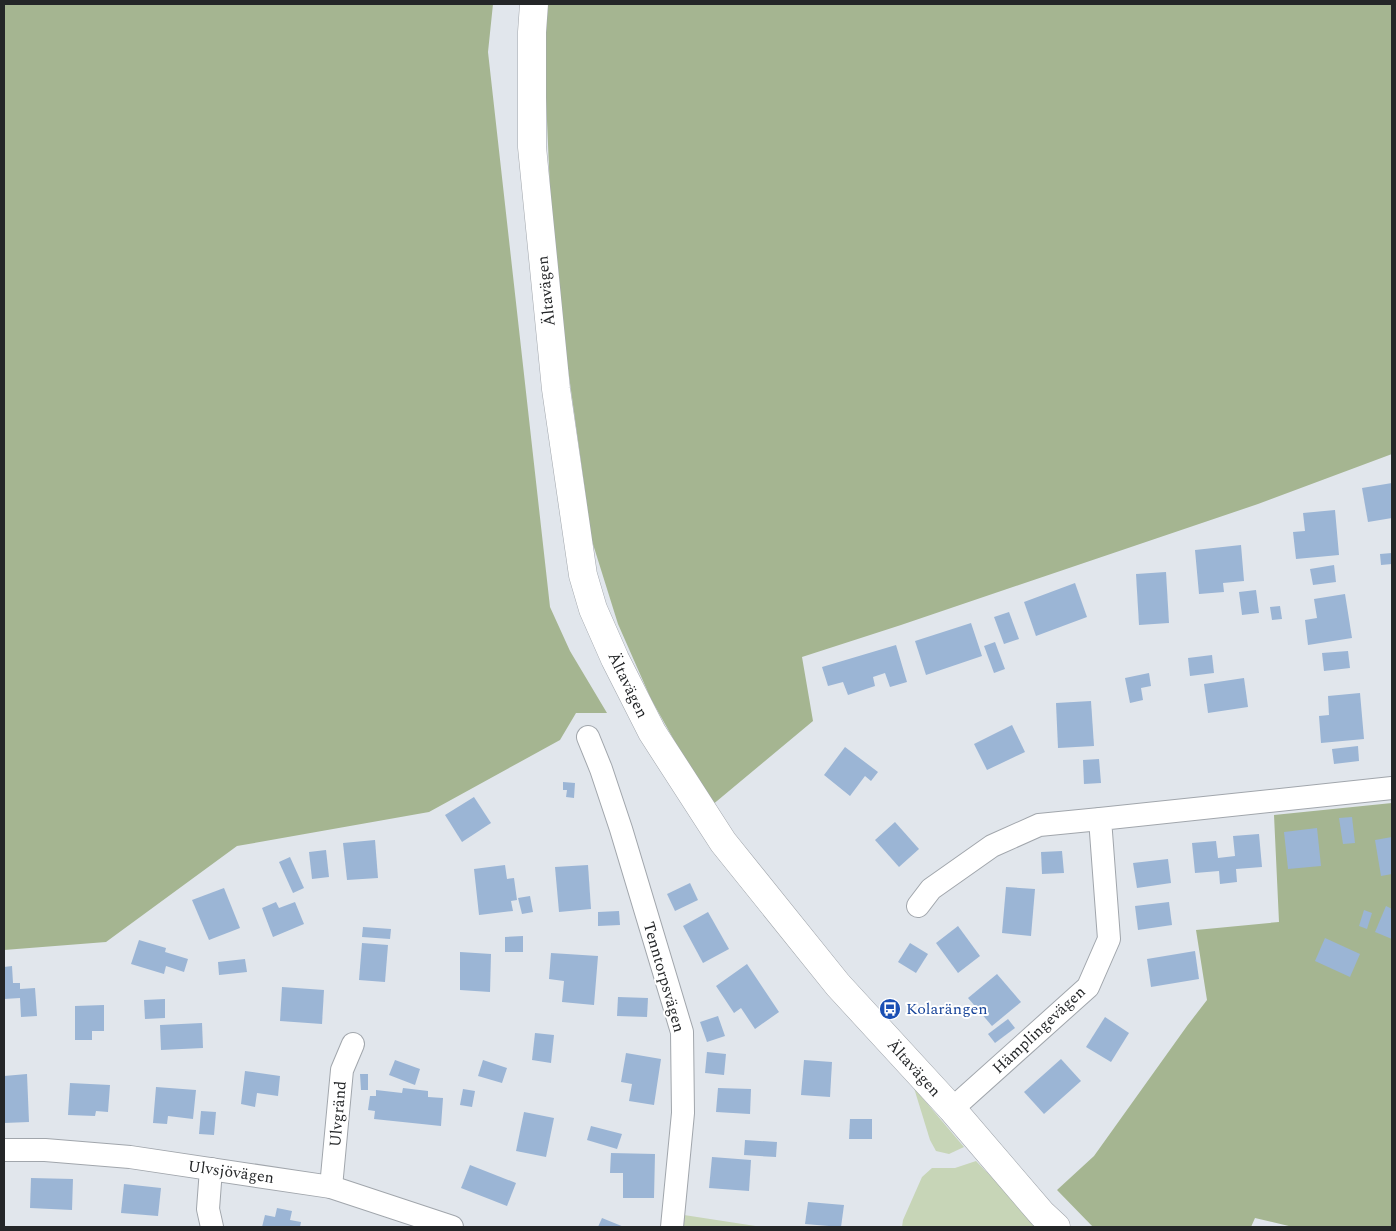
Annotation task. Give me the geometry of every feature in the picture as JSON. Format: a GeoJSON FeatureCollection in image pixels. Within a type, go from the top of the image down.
{"type":"FeatureCollection","features":[{"type":"Feature","properties":{"kind":"main road","name":"Ältavägen"},"geometry":{"type":"LineString","coordinates":[[534,4],[532,32],[532,147],[556,389],[583,575],[593,609],[614,659],[652,732],[723,842],[838,985],[952,1109],[1042,1214],[1056,1227]]}},
{"type":"Feature","properties":{"kind":"street","name":"Tenntorpsvägen"},"geometry":{"type":"LineString","coordinates":[[588,736],[622,829],[682,1032],[683,1113],[672,1227]]}},
{"type":"Feature","properties":{"kind":"street"},"geometry":{"type":"LineString","coordinates":[[918,906],[931,889],[992,846],[1039,825],[1392,788]]}},
{"type":"Feature","properties":{"kind":"street","name":"Hämplingevägen"},"geometry":{"type":"LineString","coordinates":[[952,1109],[1088,987],[1109,939],[1100,819]]}},
{"type":"Feature","properties":{"kind":"street","name":"Ulvgränd"},"geometry":{"type":"LineString","coordinates":[[332,1186],[342,1070],[353,1044]]}},
{"type":"Feature","properties":{"kind":"street","name":"Ulvsjövägen"},"geometry":{"type":"LineString","coordinates":[[4,1150],[45,1150],[130,1157],[332,1186],[452,1227]]}},
{"type":"Feature","properties":{"kind":"street"},"geometry":{"type":"LineString","coordinates":[[210,1169],[208,1209],[212,1227]]}},
{"type":"Feature","properties":{"kind":"green space"},"geometry":{"type":"Polygon","coordinates":[[[4,4],[493,4],[488,52],[550,607],[570,651],[607,713],[576,713],[560,740],[429,812],[237,846],[106,942],[4,950],[4,4]]]}},
{"type":"Feature","properties":{"kind":"green space"},"geometry":{"type":"Polygon","coordinates":[[[542,4],[1392,4],[1392,454],[1258,504],[802,657],[813,721],[711,806],[651,699],[618,624],[592,541],[553,261],[542,4]]]}},
{"type":"Feature","properties":{"kind":"green space"},"geometry":{"type":"Polygon","coordinates":[[[1392,803],[1392,1227],[1293,1227],[1255,1218],[1251,1227],[1093,1227],[1057,1190],[1094,1156],[1207,1000],[1196,930],[1279,922],[1274,815],[1392,803]]]}},
{"type":"Feature","properties":{"kind":"green space"},"geometry":{"type":"Polygon","coordinates":[[[914,1088],[964,1147],[949,1154],[936,1151],[930,1140],[914,1088]]]}},
{"type":"Feature","properties":{"kind":"green space"},"geometry":{"type":"Polygon","coordinates":[[[976,1161],[1040,1227],[902,1227],[903,1220],[922,1177],[932,1168],[955,1168],[976,1161]]]}},
{"type":"Feature","properties":{"kind":"green space"},"geometry":{"type":"Polygon","coordinates":[[[684,1215],[762,1227],[683,1227],[684,1215]]]}},
{"type":"Feature","properties":{"kind":"building"},"geometry":{"type":"Polygon","coordinates":[[[1392,483],[1392,518],[1368,522],[1362,488],[1392,483]]]}},
{"type":"Feature","properties":{"kind":"building"},"geometry":{"type":"Polygon","coordinates":[[[1335,510],[1339,555],[1296,559],[1293,532],[1305,531],[1303,513],[1335,510]]]}},
{"type":"Feature","properties":{"kind":"building"},"geometry":{"type":"Polygon","coordinates":[[[1241,545],[1244,581],[1223,583],[1224,592],[1199,594],[1195,550],[1241,545]]]}},
{"type":"Feature","properties":{"kind":"building"},"geometry":{"type":"Polygon","coordinates":[[[1392,553],[1392,564],[1381,565],[1380,554],[1392,553]]]}},
{"type":"Feature","properties":{"kind":"building"},"geometry":{"type":"Polygon","coordinates":[[[1334,565],[1336,582],[1313,585],[1310,569],[1334,565]]]}},
{"type":"Feature","properties":{"kind":"building"},"geometry":{"type":"Polygon","coordinates":[[[1166,572],[1169,623],[1139,625],[1136,574],[1166,572]]]}},
{"type":"Feature","properties":{"kind":"building"},"geometry":{"type":"Polygon","coordinates":[[[1075,583],[1087,617],[1036,636],[1024,602],[1075,583]]]}},
{"type":"Feature","properties":{"kind":"building"},"geometry":{"type":"Polygon","coordinates":[[[1256,590],[1259,613],[1242,615],[1239,592],[1256,590]]]}},
{"type":"Feature","properties":{"kind":"building"},"geometry":{"type":"Polygon","coordinates":[[[1345,594],[1352,638],[1308,645],[1305,620],[1317,618],[1314,599],[1345,594]]]}},
{"type":"Feature","properties":{"kind":"building"},"geometry":{"type":"Polygon","coordinates":[[[1280,606],[1282,619],[1272,620],[1270,607],[1280,606]]]}},
{"type":"Feature","properties":{"kind":"building"},"geometry":{"type":"Polygon","coordinates":[[[1009,612],[1019,639],[1004,644],[994,617],[1009,612]]]}},
{"type":"Feature","properties":{"kind":"building"},"geometry":{"type":"Polygon","coordinates":[[[971,623],[982,656],[926,675],[915,641],[971,623]]]}},
{"type":"Feature","properties":{"kind":"building"},"geometry":{"type":"Polygon","coordinates":[[[995,642],[1005,669],[994,673],[984,646],[995,642]]]}},
{"type":"Feature","properties":{"kind":"building"},"geometry":{"type":"Polygon","coordinates":[[[896,645],[907,682],[890,687],[885,673],[873,677],[875,686],[848,695],[843,682],[828,686],[822,667],[896,645]]]}},
{"type":"Feature","properties":{"kind":"building"},"geometry":{"type":"Polygon","coordinates":[[[1348,651],[1350,668],[1324,671],[1322,653],[1348,651]]]}},
{"type":"Feature","properties":{"kind":"building"},"geometry":{"type":"Polygon","coordinates":[[[1212,655],[1214,673],[1190,676],[1188,658],[1212,655]]]}},
{"type":"Feature","properties":{"kind":"building"},"geometry":{"type":"Polygon","coordinates":[[[1149,673],[1151,686],[1141,688],[1143,700],[1130,703],[1125,678],[1149,673]]]}},
{"type":"Feature","properties":{"kind":"building"},"geometry":{"type":"Polygon","coordinates":[[[1244,678],[1248,707],[1208,713],[1204,684],[1244,678]]]}},
{"type":"Feature","properties":{"kind":"building"},"geometry":{"type":"Polygon","coordinates":[[[1360,693],[1364,739],[1321,743],[1319,716],[1329,715],[1328,696],[1360,693]]]}},
{"type":"Feature","properties":{"kind":"building"},"geometry":{"type":"Polygon","coordinates":[[[1091,701],[1094,746],[1058,748],[1056,703],[1091,701]]]}},
{"type":"Feature","properties":{"kind":"building"},"geometry":{"type":"Polygon","coordinates":[[[1012,725],[1025,752],[987,770],[974,744],[1012,725]]]}},
{"type":"Feature","properties":{"kind":"building"},"geometry":{"type":"Polygon","coordinates":[[[1358,746],[1359,761],[1334,764],[1332,749],[1358,746]]]}},
{"type":"Feature","properties":{"kind":"building"},"geometry":{"type":"Polygon","coordinates":[[[845,747],[878,772],[871,781],[865,776],[850,796],[824,775],[845,747]]]}},
{"type":"Feature","properties":{"kind":"building"},"geometry":{"type":"Polygon","coordinates":[[[1099,759],[1101,783],[1084,784],[1083,760],[1099,759]]]}},
{"type":"Feature","properties":{"kind":"building"},"geometry":{"type":"Polygon","coordinates":[[[563,782],[575,783],[574,798],[566,797],[567,790],[563,790],[563,782]]]}},
{"type":"Feature","properties":{"kind":"building"},"geometry":{"type":"Polygon","coordinates":[[[474,797],[491,823],[462,842],[445,815],[474,797]]]}},
{"type":"Feature","properties":{"kind":"building"},"geometry":{"type":"Polygon","coordinates":[[[1352,817],[1355,843],[1343,844],[1339,818],[1352,817]]]}},
{"type":"Feature","properties":{"kind":"building"},"geometry":{"type":"Polygon","coordinates":[[[895,822],[919,849],[899,867],[875,840],[895,822]]]}},
{"type":"Feature","properties":{"kind":"building"},"geometry":{"type":"Polygon","coordinates":[[[1317,828],[1321,866],[1288,869],[1284,832],[1317,828]]]}},
{"type":"Feature","properties":{"kind":"building"},"geometry":{"type":"Polygon","coordinates":[[[1259,834],[1262,867],[1236,869],[1237,882],[1220,884],[1219,871],[1195,873],[1192,843],[1216,841],[1218,858],[1235,856],[1233,836],[1259,834]]]}},
{"type":"Feature","properties":{"kind":"building"},"geometry":{"type":"Polygon","coordinates":[[[1392,837],[1392,874],[1381,876],[1375,840],[1392,837]]]}},
{"type":"Feature","properties":{"kind":"building"},"geometry":{"type":"Polygon","coordinates":[[[375,840],[378,878],[347,880],[343,843],[375,840]]]}},
{"type":"Feature","properties":{"kind":"building"},"geometry":{"type":"Polygon","coordinates":[[[326,850],[329,877],[312,879],[309,852],[326,850]]]}},
{"type":"Feature","properties":{"kind":"building"},"geometry":{"type":"Polygon","coordinates":[[[1062,851],[1064,873],[1042,874],[1041,852],[1062,851]]]}},
{"type":"Feature","properties":{"kind":"building"},"geometry":{"type":"Polygon","coordinates":[[[290,857],[304,888],[293,893],[279,862],[290,857]]]}},
{"type":"Feature","properties":{"kind":"building"},"geometry":{"type":"Polygon","coordinates":[[[1168,859],[1171,883],[1137,888],[1133,863],[1168,859]]]}},
{"type":"Feature","properties":{"kind":"building"},"geometry":{"type":"Polygon","coordinates":[[[505,865],[507,879],[514,878],[517,900],[511,901],[513,911],[479,915],[474,869],[505,865]]]}},
{"type":"Feature","properties":{"kind":"building"},"geometry":{"type":"Polygon","coordinates":[[[588,865],[591,909],[559,912],[555,867],[588,865]]]}},
{"type":"Feature","properties":{"kind":"building"},"geometry":{"type":"Polygon","coordinates":[[[690,883],[698,900],[675,911],[667,894],[690,883]]]}},
{"type":"Feature","properties":{"kind":"building"},"geometry":{"type":"Polygon","coordinates":[[[1006,887],[1035,889],[1031,936],[1002,933],[1006,887]]]}},
{"type":"Feature","properties":{"kind":"building"},"geometry":{"type":"Polygon","coordinates":[[[224,888],[240,928],[209,940],[192,900],[224,888]]]}},
{"type":"Feature","properties":{"kind":"building"},"geometry":{"type":"Polygon","coordinates":[[[530,896],[533,912],[522,914],[518,898],[530,896]]]}},
{"type":"Feature","properties":{"kind":"building"},"geometry":{"type":"Polygon","coordinates":[[[276,902],[279,908],[295,902],[304,924],[273,937],[262,908],[276,902]]]}},
{"type":"Feature","properties":{"kind":"building"},"geometry":{"type":"Polygon","coordinates":[[[1169,902],[1172,925],[1138,930],[1135,906],[1169,902]]]}},
{"type":"Feature","properties":{"kind":"building"},"geometry":{"type":"Polygon","coordinates":[[[1386,906],[1392,909],[1392,939],[1375,932],[1386,906]]]}},
{"type":"Feature","properties":{"kind":"building"},"geometry":{"type":"Polygon","coordinates":[[[1364,910],[1372,913],[1367,929],[1359,926],[1364,910]]]}},
{"type":"Feature","properties":{"kind":"building"},"geometry":{"type":"Polygon","coordinates":[[[619,911],[620,925],[598,926],[598,912],[619,911]]]}},
{"type":"Feature","properties":{"kind":"building"},"geometry":{"type":"Polygon","coordinates":[[[708,912],[729,949],[703,963],[683,926],[708,912]]]}},
{"type":"Feature","properties":{"kind":"building"},"geometry":{"type":"Polygon","coordinates":[[[958,926],[980,956],[958,973],[936,943],[958,926]]]}},
{"type":"Feature","properties":{"kind":"building"},"geometry":{"type":"Polygon","coordinates":[[[363,927],[391,929],[390,939],[362,937],[363,927]]]}},
{"type":"Feature","properties":{"kind":"building"},"geometry":{"type":"Polygon","coordinates":[[[523,936],[523,952],[505,952],[505,937],[523,936]]]}},
{"type":"Feature","properties":{"kind":"building"},"geometry":{"type":"Polygon","coordinates":[[[1325,938],[1360,954],[1350,977],[1315,961],[1325,938]]]}},
{"type":"Feature","properties":{"kind":"building"},"geometry":{"type":"Polygon","coordinates":[[[139,940],[166,948],[165,952],[188,959],[184,972],[166,966],[164,974],[131,964],[139,940]]]}},
{"type":"Feature","properties":{"kind":"building"},"geometry":{"type":"Polygon","coordinates":[[[362,943],[388,945],[385,982],[359,980],[362,943]]]}},
{"type":"Feature","properties":{"kind":"building"},"geometry":{"type":"Polygon","coordinates":[[[910,943],[928,954],[916,973],[898,962],[910,943]]]}},
{"type":"Feature","properties":{"kind":"building"},"geometry":{"type":"Polygon","coordinates":[[[1195,951],[1199,979],[1151,987],[1147,959],[1195,951]]]}},
{"type":"Feature","properties":{"kind":"building"},"geometry":{"type":"Polygon","coordinates":[[[460,952],[491,954],[490,992],[460,990],[460,952]]]}},
{"type":"Feature","properties":{"kind":"building"},"geometry":{"type":"Polygon","coordinates":[[[551,953],[598,956],[594,1005],[562,1002],[564,981],[549,979],[551,953]]]}},
{"type":"Feature","properties":{"kind":"building"},"geometry":{"type":"Polygon","coordinates":[[[245,959],[247,972],[219,975],[218,962],[245,959]]]}},
{"type":"Feature","properties":{"kind":"building"},"geometry":{"type":"Polygon","coordinates":[[[747,964],[779,1012],[755,1029],[741,1008],[734,1013],[716,986],[747,964]]]}},
{"type":"Feature","properties":{"kind":"building"},"geometry":{"type":"Polygon","coordinates":[[[12,966],[13,983],[20,983],[20,989],[35,988],[37,1016],[21,1017],[20,998],[4,999],[4,967],[12,966]]]}},
{"type":"Feature","properties":{"kind":"building"},"geometry":{"type":"Polygon","coordinates":[[[997,974],[1021,1002],[992,1026],[968,998],[997,974]]]}},
{"type":"Feature","properties":{"kind":"building"},"geometry":{"type":"Polygon","coordinates":[[[282,987],[324,990],[322,1024],[280,1021],[282,987]]]}},
{"type":"Feature","properties":{"kind":"building"},"geometry":{"type":"Polygon","coordinates":[[[618,997],[648,998],[647,1017],[617,1016],[618,997]]]}},
{"type":"Feature","properties":{"kind":"building"},"geometry":{"type":"Polygon","coordinates":[[[165,999],[165,1018],[145,1019],[144,1000],[165,999]]]}},
{"type":"Feature","properties":{"kind":"building"},"geometry":{"type":"Polygon","coordinates":[[[104,1005],[104,1031],[92,1031],[92,1040],[75,1040],[75,1006],[104,1005]]]}},
{"type":"Feature","properties":{"kind":"building"},"geometry":{"type":"Polygon","coordinates":[[[718,1016],[725,1036],[707,1042],[700,1022],[718,1016]]]}},
{"type":"Feature","properties":{"kind":"building"},"geometry":{"type":"Polygon","coordinates":[[[1105,1017],[1129,1033],[1111,1062],[1086,1047],[1105,1017]]]}},
{"type":"Feature","properties":{"kind":"building"},"geometry":{"type":"Polygon","coordinates":[[[1008,1019],[1015,1028],[995,1043],[988,1034],[1008,1019]]]}},
{"type":"Feature","properties":{"kind":"building"},"geometry":{"type":"Polygon","coordinates":[[[202,1023],[203,1048],[161,1050],[160,1025],[202,1023]]]}},
{"type":"Feature","properties":{"kind":"building"},"geometry":{"type":"Polygon","coordinates":[[[535,1033],[554,1035],[551,1063],[532,1060],[535,1033]]]}},
{"type":"Feature","properties":{"kind":"building"},"geometry":{"type":"Polygon","coordinates":[[[707,1052],[726,1054],[724,1075],[705,1073],[707,1052]]]}},
{"type":"Feature","properties":{"kind":"building"},"geometry":{"type":"Polygon","coordinates":[[[626,1053],[661,1059],[654,1105],[629,1101],[632,1084],[621,1082],[626,1053]]]}},
{"type":"Feature","properties":{"kind":"building"},"geometry":{"type":"Polygon","coordinates":[[[1061,1059],[1081,1081],[1044,1114],[1024,1092],[1061,1059]]]}},
{"type":"Feature","properties":{"kind":"building"},"geometry":{"type":"Polygon","coordinates":[[[395,1060],[420,1069],[415,1085],[389,1075],[395,1060]]]}},
{"type":"Feature","properties":{"kind":"building"},"geometry":{"type":"Polygon","coordinates":[[[483,1060],[507,1068],[502,1083],[478,1076],[483,1060]]]}},
{"type":"Feature","properties":{"kind":"building"},"geometry":{"type":"Polygon","coordinates":[[[804,1060],[832,1062],[830,1097],[801,1095],[804,1060]]]}},
{"type":"Feature","properties":{"kind":"building"},"geometry":{"type":"Polygon","coordinates":[[[245,1071],[280,1076],[278,1096],[257,1093],[255,1107],[241,1104],[245,1071]]]}},
{"type":"Feature","properties":{"kind":"building"},"geometry":{"type":"Polygon","coordinates":[[[27,1074],[29,1122],[4,1123],[4,1076],[27,1074]]]}},
{"type":"Feature","properties":{"kind":"building"},"geometry":{"type":"Polygon","coordinates":[[[360,1074],[368,1074],[368,1090],[361,1090],[360,1074]]]}},
{"type":"Feature","properties":{"kind":"building"},"geometry":{"type":"Polygon","coordinates":[[[70,1083],[110,1085],[108,1112],[96,1111],[95,1116],[68,1115],[70,1083]]]}},
{"type":"Feature","properties":{"kind":"building"},"geometry":{"type":"Polygon","coordinates":[[[156,1087],[196,1090],[193,1119],[168,1116],[167,1124],[153,1123],[156,1087]]]}},
{"type":"Feature","properties":{"kind":"building"},"geometry":{"type":"Polygon","coordinates":[[[403,1088],[428,1091],[428,1097],[443,1098],[441,1126],[374,1119],[375,1111],[368,1110],[370,1096],[376,1096],[376,1090],[402,1093],[403,1088]]]}},
{"type":"Feature","properties":{"kind":"building"},"geometry":{"type":"Polygon","coordinates":[[[718,1088],[751,1089],[750,1114],[716,1112],[718,1088]]]}},
{"type":"Feature","properties":{"kind":"building"},"geometry":{"type":"Polygon","coordinates":[[[463,1089],[475,1091],[472,1107],[460,1105],[463,1089]]]}},
{"type":"Feature","properties":{"kind":"building"},"geometry":{"type":"Polygon","coordinates":[[[201,1111],[216,1112],[214,1135],[199,1134],[201,1111]]]}},
{"type":"Feature","properties":{"kind":"building"},"geometry":{"type":"Polygon","coordinates":[[[524,1112],[554,1118],[546,1157],[516,1151],[524,1112]]]}},
{"type":"Feature","properties":{"kind":"building"},"geometry":{"type":"Polygon","coordinates":[[[850,1119],[872,1119],[872,1139],[849,1139],[850,1119]]]}},
{"type":"Feature","properties":{"kind":"building"},"geometry":{"type":"Polygon","coordinates":[[[591,1126],[622,1134],[617,1149],[587,1140],[591,1126]]]}},
{"type":"Feature","properties":{"kind":"building"},"geometry":{"type":"Polygon","coordinates":[[[745,1140],[777,1142],[776,1157],[744,1155],[745,1140]]]}},
{"type":"Feature","properties":{"kind":"building"},"geometry":{"type":"Polygon","coordinates":[[[611,1153],[655,1154],[654,1198],[623,1198],[623,1173],[610,1173],[611,1153]]]}},
{"type":"Feature","properties":{"kind":"building"},"geometry":{"type":"Polygon","coordinates":[[[712,1157],[751,1160],[749,1191],[709,1188],[712,1157]]]}},
{"type":"Feature","properties":{"kind":"building"},"geometry":{"type":"Polygon","coordinates":[[[470,1165],[516,1183],[507,1206],[461,1188],[470,1165]]]}},
{"type":"Feature","properties":{"kind":"building"},"geometry":{"type":"Polygon","coordinates":[[[31,1178],[73,1179],[72,1210],[30,1208],[31,1178]]]}},
{"type":"Feature","properties":{"kind":"building"},"geometry":{"type":"Polygon","coordinates":[[[124,1184],[161,1188],[158,1216],[121,1213],[124,1184]]]}},
{"type":"Feature","properties":{"kind":"building"},"geometry":{"type":"Polygon","coordinates":[[[808,1202],[844,1205],[841,1227],[805,1224],[808,1202]]]}},
{"type":"Feature","properties":{"kind":"building"},"geometry":{"type":"Polygon","coordinates":[[[277,1208],[292,1211],[290,1220],[301,1222],[300,1227],[262,1227],[265,1215],[275,1217],[277,1208]]]}},
{"type":"Feature","properties":{"kind":"building"},"geometry":{"type":"Polygon","coordinates":[[[602,1218],[624,1227],[598,1227],[602,1218]]]}},
{"type":"Feature","properties":{"kind":"place","name":"Kolarängen"},"geometry":{"type":"Point","coordinates":[890,1009]}}]}
